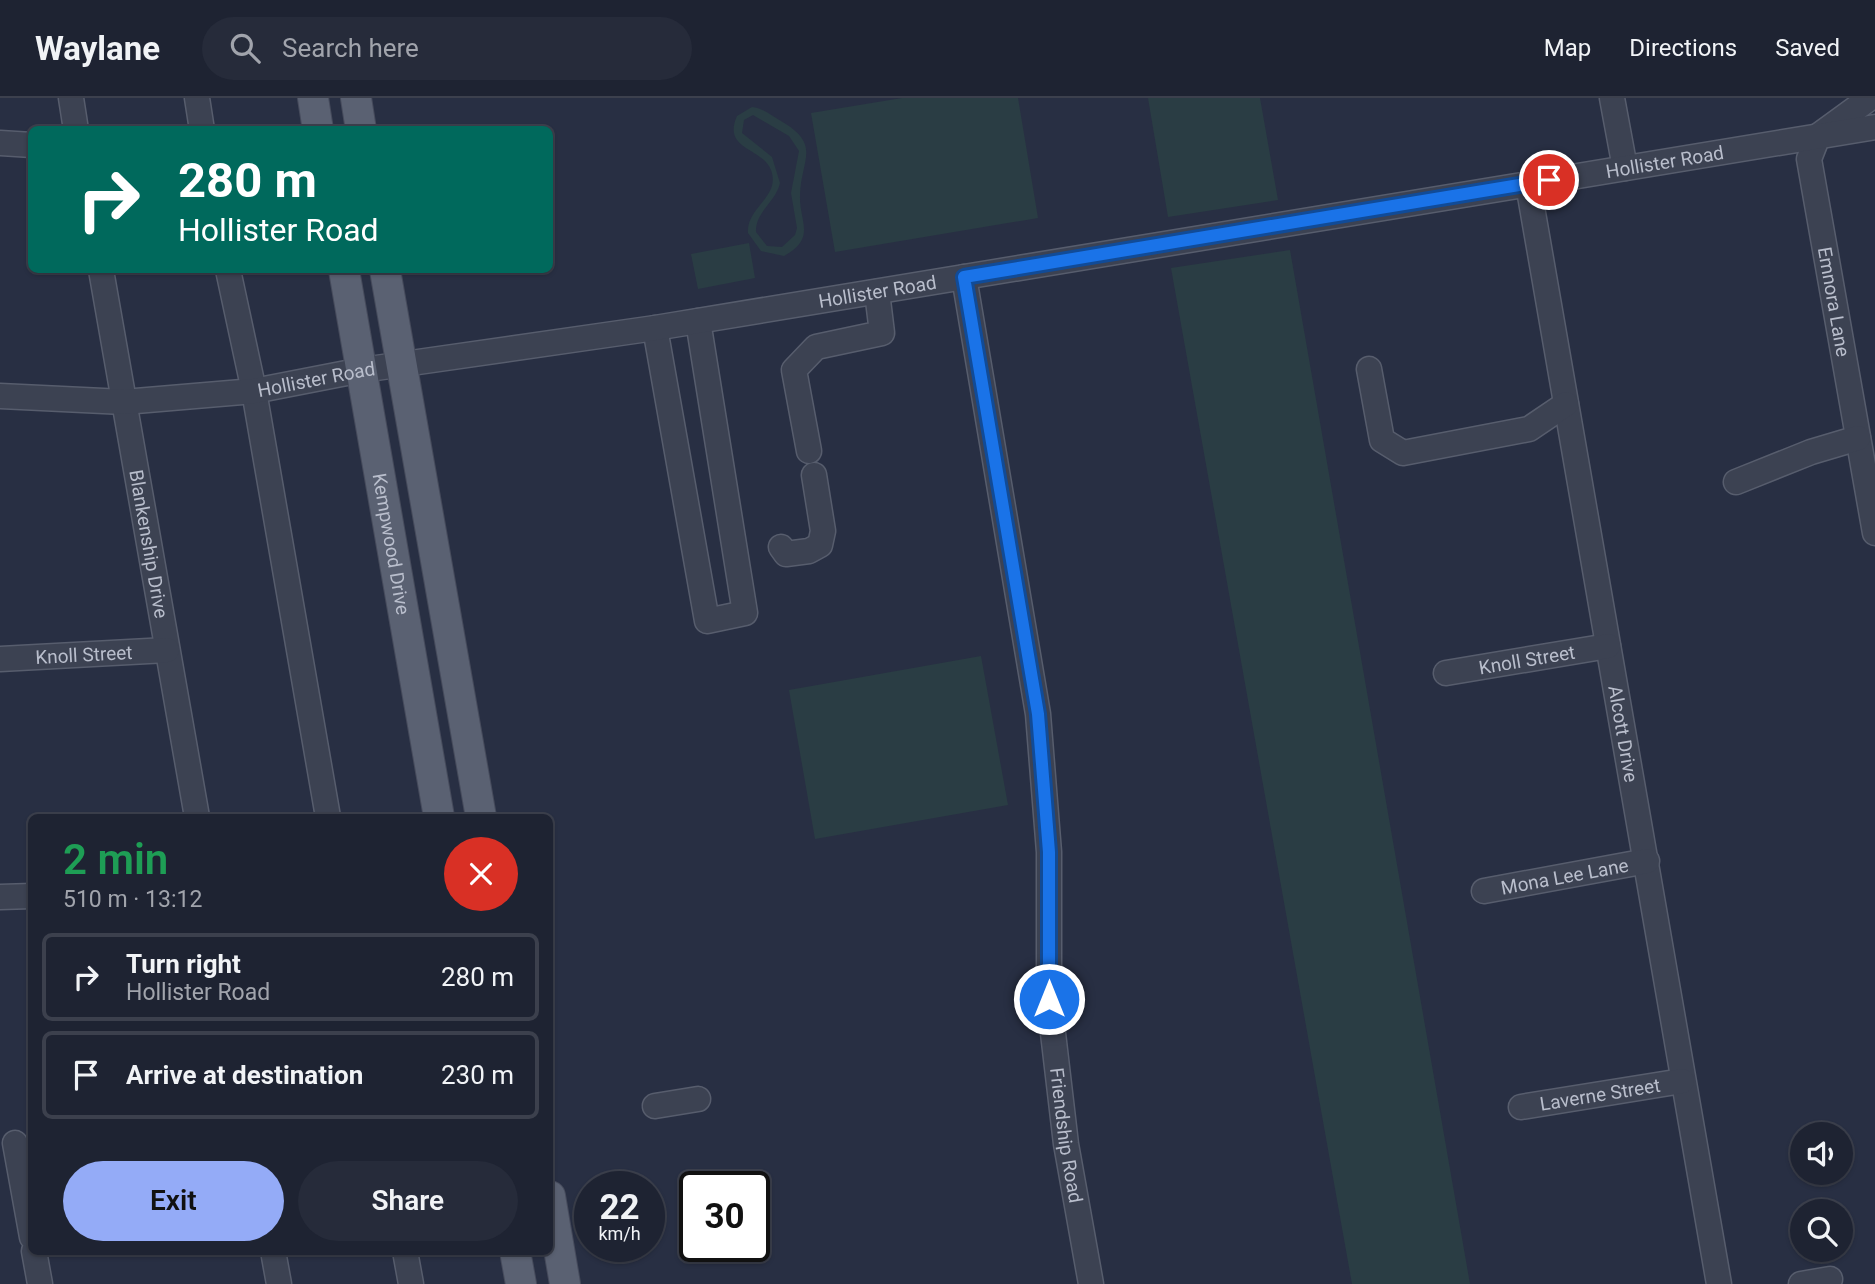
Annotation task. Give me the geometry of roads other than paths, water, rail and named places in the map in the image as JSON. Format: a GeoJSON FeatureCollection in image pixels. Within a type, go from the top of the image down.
{"type":"FeatureCollection","features":[{"type":"Feature","properties":{"kind":"main road"},"geometry":{"type":"LineString","coordinates":[[313,98],[317,126]]}},
{"type":"Feature","properties":{"kind":"main road"},"geometry":{"type":"LineString","coordinates":[[356,98],[360,126]]}},
{"type":"Feature","properties":{"kind":"main road","name":"Kempwood Drive"},"geometry":{"type":"LineString","coordinates":[[345,273],[438,814]]}},
{"type":"Feature","properties":{"kind":"main road","name":"Kempwood Drive"},"geometry":{"type":"LineString","coordinates":[[386,273],[480,814]]}},
{"type":"Feature","properties":{"kind":"main road"},"geometry":{"type":"LineString","coordinates":[[414,672],[454,667]]}},
{"type":"Feature","properties":{"kind":"main road"},"geometry":{"type":"LineString","coordinates":[[553,1214],[565,1284]]}},
{"type":"Feature","properties":{"kind":"main road"},"geometry":{"type":"LineString","coordinates":[[516,1255],[521,1284]]}},
{"type":"Feature","properties":{"kind":"street"},"geometry":{"type":"LineString","coordinates":[[71,98],[75,126]]}},
{"type":"Feature","properties":{"kind":"street"},"geometry":{"type":"LineString","coordinates":[[197,98],[201,126]]}},
{"type":"Feature","properties":{"kind":"street"},"geometry":{"type":"LineString","coordinates":[[1612,98],[1622,157]]}},
{"type":"Feature","properties":{"kind":"street"},"geometry":{"type":"LineString","coordinates":[[1818,136],[1870,98]]}},
{"type":"Feature","properties":{"kind":"street","name":"Hollister Road"},"geometry":{"type":"LineString","coordinates":[[0,396],[124,402],[254,391],[362,370],[655,328],[1528,184],[1622,157],[1818,136],[1875,127]]}},
{"type":"Feature","properties":{"kind":"street","name":"Emnora Lane"},"geometry":{"type":"LineString","coordinates":[[1818,136],[1810,159],[1875,533]]}},
{"type":"Feature","properties":{"kind":"street"},"geometry":{"type":"LineString","coordinates":[[0,143],[28,145]]}},
{"type":"Feature","properties":{"kind":"street","name":"Alcott Drive"},"geometry":{"type":"LineString","coordinates":[[1528,184],[1719,1284]]}},
{"type":"Feature","properties":{"kind":"street","name":"Blankenship Drive"},"geometry":{"type":"LineString","coordinates":[[102,273],[196,814]]}},
{"type":"Feature","properties":{"kind":"street"},"geometry":{"type":"LineString","coordinates":[[229,273],[254,391],[327,814]]}},
{"type":"Feature","properties":{"kind":"street","name":"Friendship Road"},"geometry":{"type":"LineString","coordinates":[[964,277],[1038,714],[1049,852],[1049,999],[1066,1144],[1091,1284]]}},
{"type":"Feature","properties":{"kind":"street"},"geometry":{"type":"LineString","coordinates":[[781,547],[786,554],[793,554],[820,545],[822,531],[794,370],[816,347],[883,333],[877,292]]}},
{"type":"Feature","properties":{"kind":"street"},"geometry":{"type":"LineString","coordinates":[[655,328],[707,621],[745,613],[698,321]]}},
{"type":"Feature","properties":{"kind":"street"},"geometry":{"type":"LineString","coordinates":[[1369,369],[1382,440],[1403,453],[1529,429],[1566,404]]}},
{"type":"Feature","properties":{"kind":"street"},"geometry":{"type":"LineString","coordinates":[[1735,482],[1811,452],[1858,438]]}},
{"type":"Feature","properties":{"kind":"street","name":"Knoll Street"},"geometry":{"type":"LineString","coordinates":[[1446,673],[1608,646]]}},
{"type":"Feature","properties":{"kind":"street","name":"Knoll Street"},"geometry":{"type":"LineString","coordinates":[[0,659],[167,650]]}},
{"type":"Feature","properties":{"kind":"street","name":"Mona Lee Lane"},"geometry":{"type":"LineString","coordinates":[[1483,891],[1647,862]]}},
{"type":"Feature","properties":{"kind":"street"},"geometry":{"type":"LineString","coordinates":[[0,897],[28,896]]}},
{"type":"Feature","properties":{"kind":"street","name":"Laverne Street"},"geometry":{"type":"LineString","coordinates":[[1521,1107],[1682,1081]]}},
{"type":"Feature","properties":{"kind":"street"},"geometry":{"type":"LineString","coordinates":[[656,1106],[698,1098]]}},
{"type":"Feature","properties":{"kind":"street"},"geometry":{"type":"LineString","coordinates":[[15,1143],[28,1215]]}},
{"type":"Feature","properties":{"kind":"street"},"geometry":{"type":"LineString","coordinates":[[35,1255],[40,1284]]}},
{"type":"Feature","properties":{"kind":"street"},"geometry":{"type":"LineString","coordinates":[[274,1255],[279,1284]]}},
{"type":"Feature","properties":{"kind":"street"},"geometry":{"type":"LineString","coordinates":[[406,1255],[411,1284]]}},
{"type":"Feature","properties":{"kind":"street"},"geometry":{"type":"LineString","coordinates":[[1801,1284],[1830,1279]]}}]}
